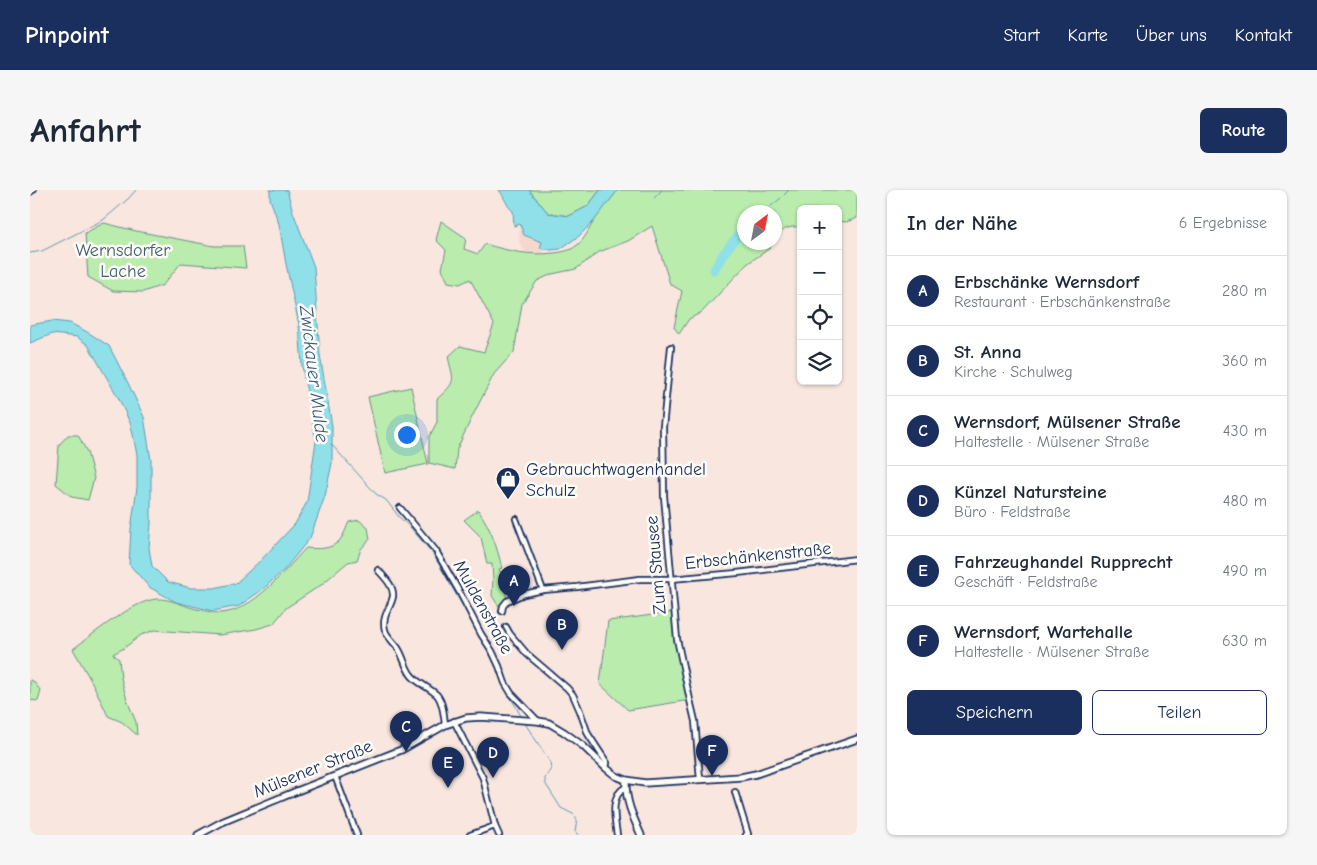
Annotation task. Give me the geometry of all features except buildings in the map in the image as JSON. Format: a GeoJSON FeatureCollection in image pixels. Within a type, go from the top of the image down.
{"type":"FeatureCollection","features":[{"type":"Feature","properties":{"kind":"street","name":"Zum Stausee"},"geometry":{"type":"LineString","coordinates":[[671,347],[663,427],[664,496],[677,639],[695,721],[700,779]]}},
{"type":"Feature","properties":{"kind":"street","name":"Muldenstraße"},"geometry":{"type":"LineString","coordinates":[[400,508],[436,551],[492,651],[511,693],[538,721]]}},
{"type":"Feature","properties":{"kind":"street"},"geometry":{"type":"LineString","coordinates":[[516,518],[543,590]]}},
{"type":"Feature","properties":{"kind":"street","name":"Erbschänkenstraße"},"geometry":{"type":"LineString","coordinates":[[502,612],[506,601],[524,594],[543,590],[577,588],[640,579],[671,579],[737,574],[857,559]]}},
{"type":"Feature","properties":{"kind":"street"},"geometry":{"type":"LineString","coordinates":[[378,570],[388,581],[393,597],[386,614],[384,629],[401,653],[406,668],[412,677],[437,696],[444,713],[445,725]]}},
{"type":"Feature","properties":{"kind":"street"},"geometry":{"type":"LineString","coordinates":[[506,626],[510,634],[527,654],[573,695],[588,734],[606,763],[606,768]]}},
{"type":"Feature","properties":{"kind":"street","name":"Mülsener Straße"},"geometry":{"type":"LineString","coordinates":[[199,834],[222,822],[401,750],[445,725],[466,718],[481,717],[549,723],[584,746],[606,768],[626,784],[742,777],[756,774],[857,739]]}},
{"type":"Feature","properties":{"kind":"street"},"geometry":{"type":"LineString","coordinates":[[454,721],[483,778],[499,835]]}},
{"type":"Feature","properties":{"kind":"street"},"geometry":{"type":"LineString","coordinates":[[335,776],[357,835]]}},
{"type":"Feature","properties":{"kind":"street"},"geometry":{"type":"LineString","coordinates":[[617,835],[614,803],[618,793],[626,784]]}},
{"type":"Feature","properties":{"kind":"street"},"geometry":{"type":"LineString","coordinates":[[626,784],[629,808],[641,835]]}},
{"type":"Feature","properties":{"kind":"street"},"geometry":{"type":"LineString","coordinates":[[735,792],[748,834],[746,835]]}},
{"type":"Feature","properties":{"kind":"street"},"geometry":{"type":"LineString","coordinates":[[470,835],[495,826]]}},
{"type":"Feature","properties":{"kind":"shaded area"},"geometry":{"type":"Polygon","coordinates":[[[520,224],[542,242],[540,248],[543,249],[542,255],[526,253],[519,242],[520,224]]]}},
{"type":"Feature","properties":{"kind":"green space"},"geometry":{"type":"Polygon","coordinates":[[[529,190],[600,190],[588,206],[569,216],[548,213],[529,190]]]}},
{"type":"Feature","properties":{"kind":"green space"},"geometry":{"type":"Polygon","coordinates":[[[618,190],[857,190],[857,218],[842,222],[842,205],[797,205],[797,227],[782,231],[782,205],[737,205],[737,250],[767,250],[747,264],[702,312],[689,319],[679,334],[674,327],[682,291],[670,284],[652,226],[628,241],[599,252],[576,269],[552,274],[537,281],[522,304],[514,352],[494,374],[472,417],[457,449],[455,469],[429,463],[429,437],[437,422],[437,399],[452,381],[448,357],[460,346],[484,352],[494,324],[470,279],[460,284],[448,282],[442,269],[446,250],[436,240],[441,221],[466,238],[464,249],[478,254],[485,244],[511,251],[545,254],[566,251],[576,246],[582,241],[597,217],[618,190]]]}},
{"type":"Feature","properties":{"kind":"green space","name":"Wernsdorfer Lache"},"geometry":{"type":"Polygon","coordinates":[[[104,223],[214,246],[243,246],[246,268],[181,263],[163,285],[143,292],[113,291],[88,277],[85,233],[104,223]]]}},
{"type":"Feature","properties":{"kind":"green space"},"geometry":{"type":"Polygon","coordinates":[[[411,387],[428,464],[385,473],[368,397],[411,387]]]}},
{"type":"Feature","properties":{"kind":"green space"},"geometry":{"type":"Polygon","coordinates":[[[68,435],[78,435],[87,452],[94,478],[88,500],[72,497],[56,484],[59,445],[68,435]]]}},
{"type":"Feature","properties":{"kind":"green space"},"geometry":{"type":"Polygon","coordinates":[[[478,510],[493,538],[502,568],[499,569],[502,572],[501,588],[505,588],[507,600],[502,603],[500,608],[492,596],[492,564],[487,564],[481,537],[464,520],[478,510]]]}},
{"type":"Feature","properties":{"kind":"green space"},"geometry":{"type":"Polygon","coordinates":[[[359,520],[368,528],[370,539],[361,549],[357,560],[348,562],[321,585],[286,608],[273,624],[220,635],[155,630],[141,635],[113,654],[119,659],[121,678],[136,722],[137,735],[122,722],[108,716],[73,649],[114,619],[137,605],[148,601],[157,599],[168,600],[196,609],[218,613],[232,611],[244,606],[268,588],[306,548],[319,549],[333,546],[341,538],[349,522],[359,520]]]}},
{"type":"Feature","properties":{"kind":"green space"},"geometry":{"type":"Polygon","coordinates":[[[675,612],[690,700],[628,710],[600,684],[608,621],[675,612]]]}},
{"type":"Feature","properties":{"kind":"green space"},"geometry":{"type":"Polygon","coordinates":[[[30,680],[41,691],[38,701],[30,700],[30,680]]]}},
{"type":"Feature","properties":{"kind":"water","name":"Zwickauer Mulde"},"geometry":{"type":"Polygon","coordinates":[[[270,190],[287,190],[293,212],[314,267],[320,355],[332,426],[332,463],[325,496],[310,538],[284,570],[262,590],[239,606],[213,611],[176,602],[149,587],[129,564],[131,529],[137,487],[137,455],[131,425],[119,399],[88,345],[77,337],[52,334],[30,343],[30,325],[52,321],[70,323],[89,333],[109,346],[128,383],[144,417],[151,460],[149,548],[152,566],[168,582],[191,588],[214,588],[236,583],[295,524],[307,502],[316,441],[302,366],[299,325],[279,224],[270,199],[270,190]]]}},
{"type":"Feature","properties":{"kind":"water"},"geometry":{"type":"Polygon","coordinates":[[[499,190],[529,190],[548,213],[569,216],[588,206],[600,190],[618,190],[594,221],[579,236],[560,249],[551,250],[540,248],[542,242],[524,235],[520,224],[514,226],[513,211],[499,190]]]}},
{"type":"Feature","properties":{"kind":"waterway"},"geometry":{"type":"LineString","coordinates":[[30,253],[42,251],[103,220],[136,190]]}},
{"type":"Feature","properties":{"kind":"waterway"},"geometry":{"type":"LineString","coordinates":[[654,198],[662,190]]}},
{"type":"Feature","properties":{"kind":"waterway"},"geometry":{"type":"LineString","coordinates":[[784,195],[789,190]]}},
{"type":"Feature","properties":{"kind":"waterway"},"geometry":{"type":"LineString","coordinates":[[772,205],[781,198]]}},
{"type":"Feature","properties":{"kind":"waterway"},"geometry":{"type":"LineString","coordinates":[[714,270],[737,237]]}},
{"type":"Feature","properties":{"kind":"waterway","name":"Zwickauer Mulde"},"geometry":{"type":"LineString","coordinates":[[331,444],[376,494],[386,500],[433,554],[494,661],[499,676]]}},
{"type":"Feature","properties":{"kind":"waterway"},"geometry":{"type":"LineString","coordinates":[[501,681],[521,716]]}},
{"type":"Feature","properties":{"kind":"waterway"},"geometry":{"type":"LineString","coordinates":[[524,722],[550,762],[551,769],[545,778],[545,783],[561,808],[576,817],[575,831],[578,835]]}},
{"type":"Feature","properties":{"kind":"place","name":"Gebrauchtwagenhandel Schulz"},"geometry":{"type":"Point","coordinates":[508,500]}},
{"type":"Feature","properties":{"kind":"place","name":"Erbschänke Wernsdorf"},"geometry":{"type":"Point","coordinates":[514,606]}},
{"type":"Feature","properties":{"kind":"place","name":"St. Anna"},"geometry":{"type":"Point","coordinates":[562,650]}},
{"type":"Feature","properties":{"kind":"place","name":"Wernsdorf, Mülsener Straße"},"geometry":{"type":"Point","coordinates":[406,752]}},
{"type":"Feature","properties":{"kind":"place","name":"Wernsdorf, Wartehalle"},"geometry":{"type":"Point","coordinates":[712,776]}},
{"type":"Feature","properties":{"kind":"place","name":"Künzel Natursteine"},"geometry":{"type":"Point","coordinates":[493,778]}},
{"type":"Feature","properties":{"kind":"place","name":"Fahrzeughandel Rupprecht"},"geometry":{"type":"Point","coordinates":[448,788]}}]}
